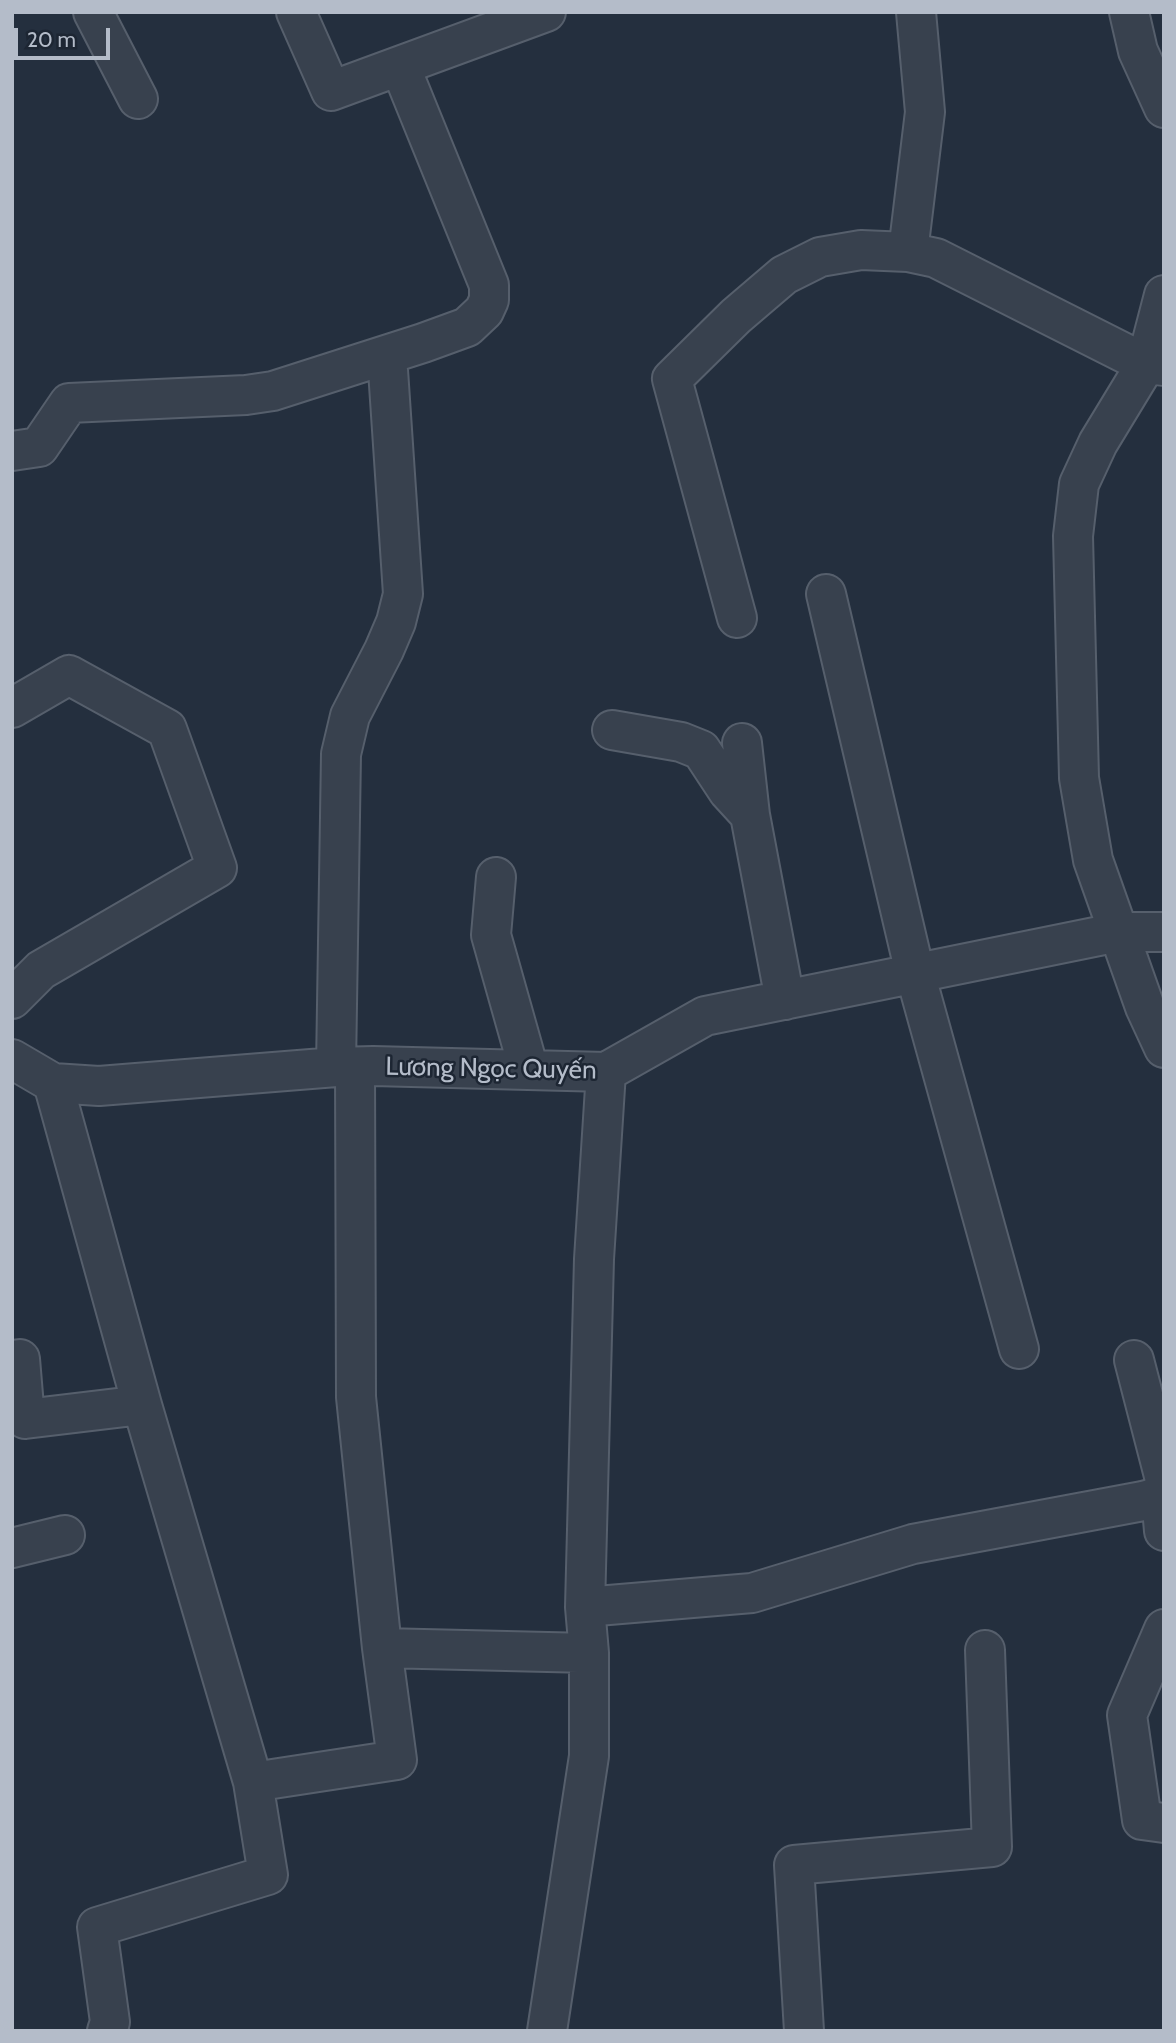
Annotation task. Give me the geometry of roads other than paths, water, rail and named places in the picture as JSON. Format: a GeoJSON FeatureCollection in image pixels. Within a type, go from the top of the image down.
{"type":"FeatureCollection","features":[{"type":"Feature","properties":{"kind":"street"},"geometry":{"type":"LineString","coordinates":[[93,12],[138,99]]}},
{"type":"Feature","properties":{"kind":"street"},"geometry":{"type":"LineString","coordinates":[[296,12],[331,91],[546,12]]}},
{"type":"Feature","properties":{"kind":"street"},"geometry":{"type":"LineString","coordinates":[[908,252],[925,112],[916,12]]}},
{"type":"Feature","properties":{"kind":"street"},"geometry":{"type":"LineString","coordinates":[[1129,12],[1138,51],[1164,108]]}},
{"type":"Feature","properties":{"kind":"street"},"geometry":{"type":"LineString","coordinates":[[12,451],[39,447],[69,403],[246,395],[273,391],[467,327],[484,311],[489,300],[489,285],[401,66]]}},
{"type":"Feature","properties":{"kind":"street"},"geometry":{"type":"LineString","coordinates":[[737,618],[672,379],[736,316],[784,275],[820,257],[861,250],[908,252],[936,258],[1155,365]]}},
{"type":"Feature","properties":{"kind":"street"},"geometry":{"type":"LineString","coordinates":[[1164,295],[1155,365],[1098,443],[1079,484],[1073,536],[1079,778],[1093,860],[1144,1007],[1164,1048]]}},
{"type":"Feature","properties":{"kind":"street"},"geometry":{"type":"LineString","coordinates":[[253,1782],[397,1760],[382,1648],[356,1397],[345,1067],[341,754],[350,716],[388,641],[403,594],[387,355]]}},
{"type":"Feature","properties":{"kind":"street"},"geometry":{"type":"LineString","coordinates":[[826,594],[915,973],[1018,1349]]}},
{"type":"Feature","properties":{"kind":"street"},"geometry":{"type":"LineString","coordinates":[[12,708],[69,675],[167,729],[217,868],[41,970],[12,999]]}},
{"type":"Feature","properties":{"kind":"street"},"geometry":{"type":"LineString","coordinates":[[612,730],[681,742],[701,750],[728,791],[750,815]]}},
{"type":"Feature","properties":{"kind":"street"},"geometry":{"type":"LineString","coordinates":[[742,743],[750,815],[785,1000]]}},
{"type":"Feature","properties":{"kind":"street"},"geometry":{"type":"LineString","coordinates":[[496,877],[491,935],[529,1070]]}},
{"type":"Feature","properties":{"kind":"street","name":"Lương Ngọc Quyến"},"geometry":{"type":"LineString","coordinates":[[12,1059],[52,1083],[99,1086],[345,1067],[606,1072],[705,1016],[1119,932],[1164,932]]}},
{"type":"Feature","properties":{"kind":"street"},"geometry":{"type":"LineString","coordinates":[[547,2031],[589,1756],[589,1653],[584,1607],[594,1259],[606,1072]]}},
{"type":"Feature","properties":{"kind":"street"},"geometry":{"type":"LineString","coordinates":[[52,1083],[142,1405],[253,1782],[268,1875],[97,1927],[110,2022],[107,2031]]}},
{"type":"Feature","properties":{"kind":"street"},"geometry":{"type":"LineString","coordinates":[[12,1360],[20,1359],[26,1419],[142,1405]]}},
{"type":"Feature","properties":{"kind":"street"},"geometry":{"type":"LineString","coordinates":[[584,1607],[752,1593],[913,1544],[1163,1497],[1134,1360]]}},
{"type":"Feature","properties":{"kind":"street"},"geometry":{"type":"LineString","coordinates":[[12,1548],[65,1535]]}},
{"type":"Feature","properties":{"kind":"street"},"geometry":{"type":"LineString","coordinates":[[1164,1629],[1127,1715],[1142,1820],[1164,1823]]}},
{"type":"Feature","properties":{"kind":"street"},"geometry":{"type":"LineString","coordinates":[[382,1648],[589,1653]]}},
{"type":"Feature","properties":{"kind":"street"},"geometry":{"type":"LineString","coordinates":[[804,2031],[794,1865],[992,1847],[985,1650]]}}]}
